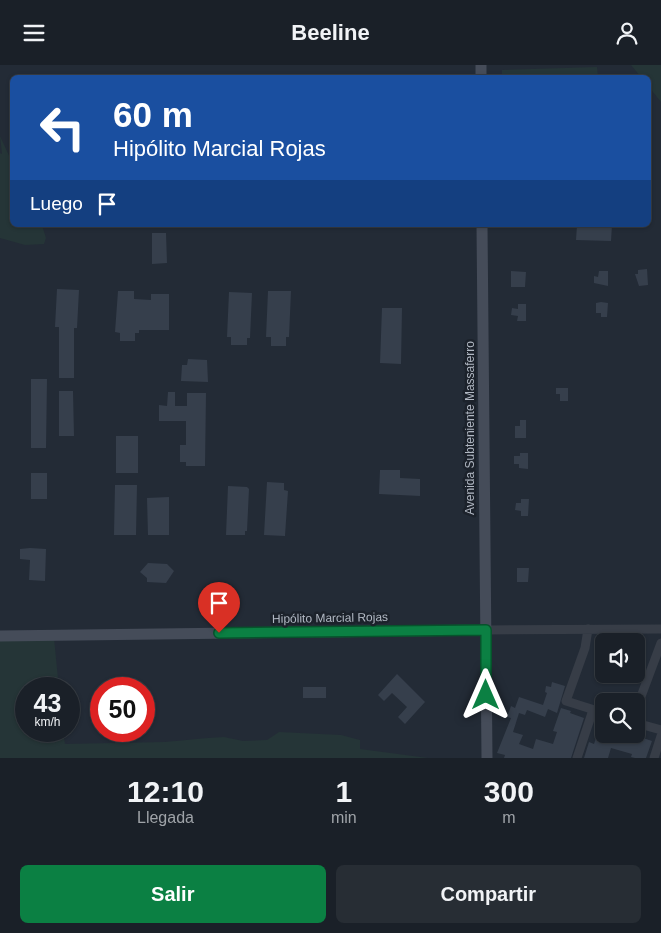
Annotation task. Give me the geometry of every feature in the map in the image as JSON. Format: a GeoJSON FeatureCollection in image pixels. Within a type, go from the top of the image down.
{"type":"FeatureCollection","features":[{"type":"Feature","properties":{"kind":"main road","name":"Avenida Subteniente Massaferro"},"geometry":{"type":"LineString","coordinates":[[482,227],[487,758]]}},
{"type":"Feature","properties":{"kind":"main road","name":"Hipólito Marcial Rojas"},"geometry":{"type":"LineString","coordinates":[[0,636],[486,630]]}},
{"type":"Feature","properties":{"kind":"street"},"geometry":{"type":"LineString","coordinates":[[577,758],[593,710],[566,701],[585,648],[588,629]]}},
{"type":"Feature","properties":{"kind":"street","name":"Hipólito Marcial Rojas"},"geometry":{"type":"LineString","coordinates":[[486,630],[661,629]]}},
{"type":"Feature","properties":{"kind":"street"},"geometry":{"type":"LineString","coordinates":[[642,693],[661,643]]}},
{"type":"Feature","properties":{"kind":"street"},"geometry":{"type":"LineString","coordinates":[[645,726],[661,730]]}},
{"type":"Feature","properties":{"kind":"street"},"geometry":{"type":"LineString","coordinates":[[654,758],[661,737]]}},
{"type":"Feature","properties":{"kind":"shaded area"},"geometry":{"type":"Polygon","coordinates":[[[631,65],[661,65],[661,102],[651,90],[651,75],[639,75],[631,65]]]}},
{"type":"Feature","properties":{"kind":"shaded area"},"geometry":{"type":"Polygon","coordinates":[[[597,67],[598,75],[502,75],[502,70],[597,67]]]}},
{"type":"Feature","properties":{"kind":"shaded area"},"geometry":{"type":"Polygon","coordinates":[[[0,136],[10,158],[10,227],[43,227],[46,238],[44,244],[25,245],[0,238],[0,153],[2,154],[0,136]]]}},
{"type":"Feature","properties":{"kind":"shaded area"},"geometry":{"type":"Polygon","coordinates":[[[0,637],[54,638],[58,677],[15,677],[15,742],[65,742],[65,744],[165,742],[224,737],[243,741],[267,740],[279,732],[341,735],[360,740],[360,749],[428,758],[0,758],[0,637]]]}},
{"type":"Feature","properties":{"kind":"building"},"geometry":{"type":"Polygon","coordinates":[[[577,227],[612,227],[611,241],[576,240],[577,227]]]}},
{"type":"Feature","properties":{"kind":"building"},"geometry":{"type":"Polygon","coordinates":[[[152,233],[166,233],[167,263],[152,264],[152,233]]]}},
{"type":"Feature","properties":{"kind":"building"},"geometry":{"type":"Polygon","coordinates":[[[647,269],[648,285],[639,286],[635,274],[638,274],[638,270],[647,269]]]}},
{"type":"Feature","properties":{"kind":"building"},"geometry":{"type":"Polygon","coordinates":[[[511,271],[526,272],[525,287],[511,287],[511,271]]]}},
{"type":"Feature","properties":{"kind":"building"},"geometry":{"type":"Polygon","coordinates":[[[599,271],[608,271],[608,286],[594,283],[594,276],[598,277],[599,271]]]}},
{"type":"Feature","properties":{"kind":"building"},"geometry":{"type":"Polygon","coordinates":[[[57,289],[79,290],[77,328],[74,328],[74,378],[59,378],[59,327],[55,327],[57,289]]]}},
{"type":"Feature","properties":{"kind":"building"},"geometry":{"type":"Polygon","coordinates":[[[118,291],[134,291],[134,299],[151,300],[151,294],[169,294],[169,330],[139,330],[139,333],[135,333],[135,341],[120,341],[120,333],[115,332],[118,291]]]}},
{"type":"Feature","properties":{"kind":"building"},"geometry":{"type":"Polygon","coordinates":[[[268,291],[291,291],[289,337],[286,337],[286,346],[271,346],[271,337],[266,337],[268,291]]]}},
{"type":"Feature","properties":{"kind":"building"},"geometry":{"type":"Polygon","coordinates":[[[229,292],[252,293],[250,338],[247,338],[247,345],[231,345],[231,337],[227,337],[229,292]]]}},
{"type":"Feature","properties":{"kind":"building"},"geometry":{"type":"Polygon","coordinates":[[[596,303],[608,303],[607,317],[601,317],[601,313],[596,313],[596,303]]]}},
{"type":"Feature","properties":{"kind":"building"},"geometry":{"type":"Polygon","coordinates":[[[518,304],[526,304],[526,321],[517,321],[518,316],[511,315],[512,308],[518,309],[518,304]]]}},
{"type":"Feature","properties":{"kind":"building"},"geometry":{"type":"Polygon","coordinates":[[[382,308],[402,308],[401,364],[380,363],[382,308]]]}},
{"type":"Feature","properties":{"kind":"building"},"geometry":{"type":"Polygon","coordinates":[[[188,359],[207,360],[208,382],[181,381],[182,365],[187,365],[188,359]]]}},
{"type":"Feature","properties":{"kind":"building"},"geometry":{"type":"Polygon","coordinates":[[[31,379],[47,379],[46,448],[31,448],[31,379]]]}},
{"type":"Feature","properties":{"kind":"building"},"geometry":{"type":"Polygon","coordinates":[[[556,388],[568,388],[568,401],[560,401],[560,394],[556,394],[556,388]]]}},
{"type":"Feature","properties":{"kind":"building"},"geometry":{"type":"Polygon","coordinates":[[[59,391],[73,391],[74,436],[59,436],[59,391]]]}},
{"type":"Feature","properties":{"kind":"building"},"geometry":{"type":"Polygon","coordinates":[[[168,392],[175,392],[175,406],[187,406],[187,393],[206,393],[205,466],[186,466],[186,462],[180,462],[180,445],[186,445],[186,421],[159,421],[159,405],[167,406],[168,392]]]}},
{"type":"Feature","properties":{"kind":"building"},"geometry":{"type":"Polygon","coordinates":[[[520,420],[526,420],[526,438],[515,438],[515,426],[520,426],[520,420]]]}},
{"type":"Feature","properties":{"kind":"building"},"geometry":{"type":"Polygon","coordinates":[[[116,436],[138,436],[138,473],[116,473],[116,436]]]}},
{"type":"Feature","properties":{"kind":"building"},"geometry":{"type":"Polygon","coordinates":[[[520,453],[528,453],[528,469],[519,468],[519,464],[514,464],[514,456],[520,456],[520,453]]]}},
{"type":"Feature","properties":{"kind":"building"},"geometry":{"type":"Polygon","coordinates":[[[380,470],[400,470],[400,478],[420,479],[420,496],[379,494],[380,470]]]}},
{"type":"Feature","properties":{"kind":"building"},"geometry":{"type":"Polygon","coordinates":[[[31,473],[47,473],[47,499],[31,499],[31,473]]]}},
{"type":"Feature","properties":{"kind":"building"},"geometry":{"type":"Polygon","coordinates":[[[267,482],[284,483],[284,490],[288,491],[285,536],[264,535],[267,482]]]}},
{"type":"Feature","properties":{"kind":"building"},"geometry":{"type":"Polygon","coordinates":[[[115,485],[137,485],[136,535],[114,535],[115,485]]]}},
{"type":"Feature","properties":{"kind":"building"},"geometry":{"type":"Polygon","coordinates":[[[228,486],[247,487],[249,489],[247,531],[245,531],[245,535],[226,535],[228,486]]]}},
{"type":"Feature","properties":{"kind":"building"},"geometry":{"type":"Polygon","coordinates":[[[169,497],[169,535],[148,535],[147,498],[169,497]]]}},
{"type":"Feature","properties":{"kind":"building"},"geometry":{"type":"Polygon","coordinates":[[[521,499],[529,499],[528,516],[521,516],[521,511],[515,510],[516,503],[521,503],[521,499]]]}},
{"type":"Feature","properties":{"kind":"building"},"geometry":{"type":"Polygon","coordinates":[[[20,549],[46,549],[45,581],[29,580],[30,560],[20,559],[20,549]]]}},
{"type":"Feature","properties":{"kind":"building"},"geometry":{"type":"Polygon","coordinates":[[[148,563],[167,564],[174,571],[166,583],[147,582],[147,578],[140,572],[148,563]]]}},
{"type":"Feature","properties":{"kind":"building"},"geometry":{"type":"Polygon","coordinates":[[[517,568],[529,568],[528,582],[517,582],[517,568]]]}},
{"type":"Feature","properties":{"kind":"building"},"geometry":{"type":"Polygon","coordinates":[[[397,674],[425,702],[405,724],[398,717],[407,707],[392,693],[384,701],[378,695],[397,674]]]}},
{"type":"Feature","properties":{"kind":"building"},"geometry":{"type":"Polygon","coordinates":[[[552,682],[565,686],[557,713],[548,709],[545,717],[527,710],[525,715],[519,713],[513,732],[523,735],[519,744],[533,749],[536,739],[553,744],[557,732],[553,731],[561,708],[571,711],[570,713],[584,718],[571,758],[504,758],[505,755],[497,753],[511,718],[507,717],[511,706],[515,708],[519,697],[543,705],[547,693],[545,692],[546,686],[551,687],[552,682]]]}},
{"type":"Feature","properties":{"kind":"building"},"geometry":{"type":"Polygon","coordinates":[[[303,687],[326,687],[326,698],[303,698],[303,687]]]}},
{"type":"Feature","properties":{"kind":"building"},"geometry":{"type":"Polygon","coordinates":[[[645,739],[652,741],[646,758],[631,757],[632,754],[611,748],[608,758],[584,758],[589,742],[594,744],[595,741],[595,743],[645,743],[645,739]]]}},
{"type":"Feature","properties":{"kind":"route"},"geometry":{"type":"LineString","coordinates":[[219,633],[486,630],[486,695]]}}]}
